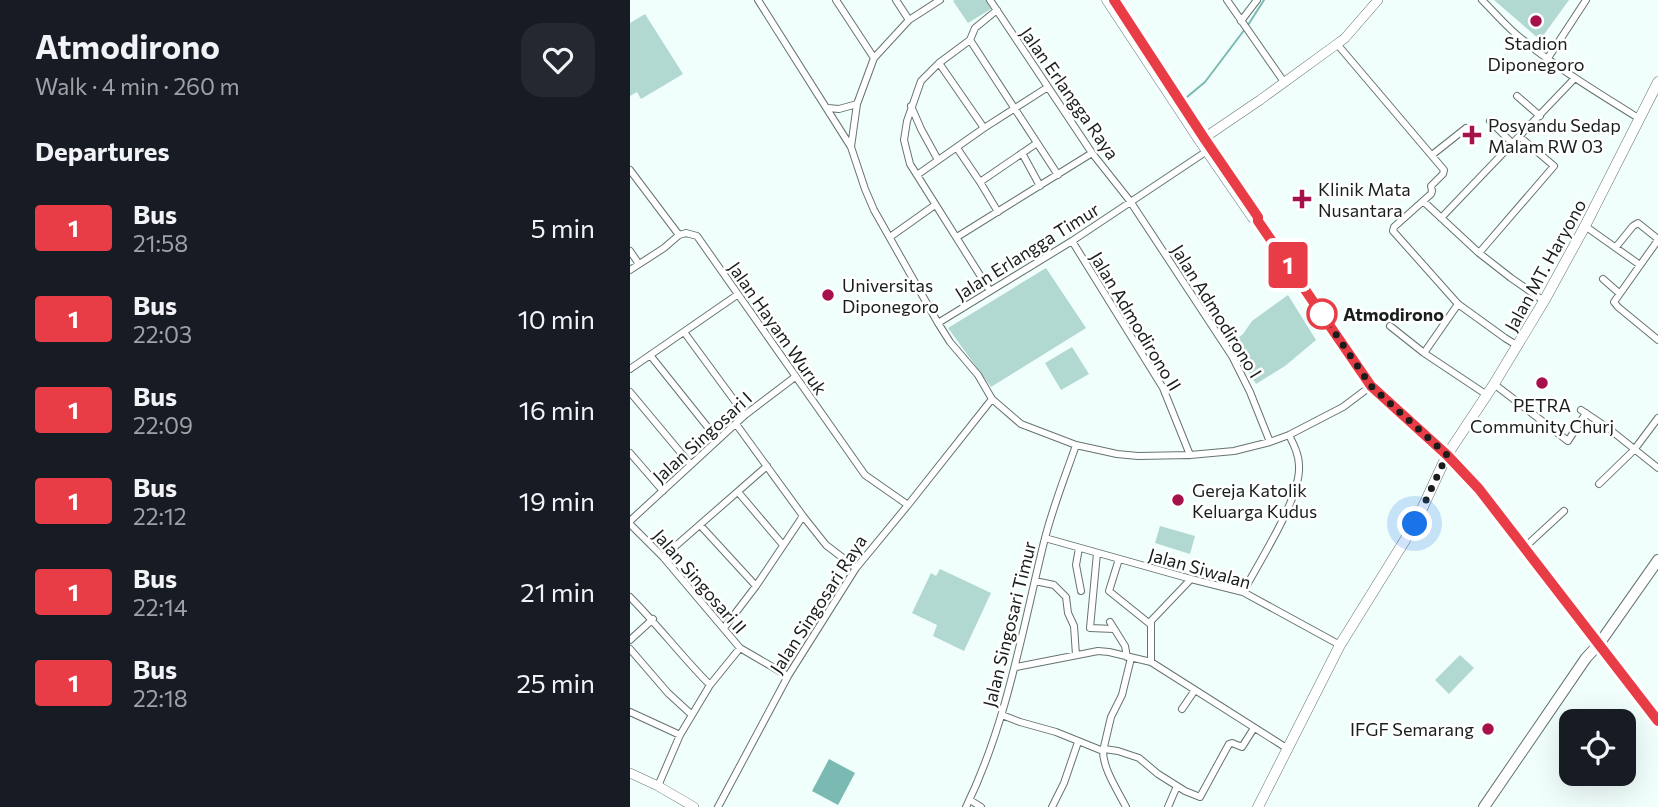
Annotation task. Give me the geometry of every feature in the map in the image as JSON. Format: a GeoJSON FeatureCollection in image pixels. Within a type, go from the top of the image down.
{"type":"FeatureCollection","features":[{"type":"Feature","properties":{"kind":"highway"},"geometry":{"type":"LineString","coordinates":[[1484,807],[1586,658],[1658,560]]}},
{"type":"Feature","properties":{"kind":"main road"},"geometry":{"type":"LineString","coordinates":[[1107,0],[1253,218],[1258,221],[1373,388],[1447,455],[1479,489],[1658,721]]}},
{"type":"Feature","properties":{"kind":"main road"},"geometry":{"type":"LineString","coordinates":[[1115,0],[1202,139]]}},
{"type":"Feature","properties":{"kind":"main road"},"geometry":{"type":"LineString","coordinates":[[1202,139],[1337,44],[1378,0]]}},
{"type":"Feature","properties":{"kind":"main road","name":"Jalan MT. Haryono"},"geometry":{"type":"LineString","coordinates":[[1258,807],[1340,645],[1415,524],[1447,455],[1544,301],[1658,82]]}},
{"type":"Feature","properties":{"kind":"main road"},"geometry":{"type":"LineString","coordinates":[[630,773],[694,807]]}},
{"type":"Feature","properties":{"kind":"street"},"geometry":{"type":"LineString","coordinates":[[759,0],[851,147],[874,210],[938,323],[992,399],[1021,424],[1076,445],[1117,454],[1190,455],[1234,450],[1270,442],[1343,407],[1373,388]]}},
{"type":"Feature","properties":{"kind":"street"},"geometry":{"type":"LineString","coordinates":[[836,0],[874,58]]}},
{"type":"Feature","properties":{"kind":"street"},"geometry":{"type":"LineString","coordinates":[[896,0],[909,20]]}},
{"type":"Feature","properties":{"kind":"street"},"geometry":{"type":"LineString","coordinates":[[851,147],[857,104],[874,58],[909,20],[940,0]]}},
{"type":"Feature","properties":{"kind":"street","name":"Jalan Erlangga Raya"},"geometry":{"type":"LineString","coordinates":[[990,0],[1093,153],[1130,201]]}},
{"type":"Feature","properties":{"kind":"street"},"geometry":{"type":"LineString","coordinates":[[1227,0],[1284,82]]}},
{"type":"Feature","properties":{"kind":"street"},"geometry":{"type":"LineString","coordinates":[[1241,22],[1257,0]]}},
{"type":"Feature","properties":{"kind":"street"},"geometry":{"type":"LineString","coordinates":[[1482,0],[1516,34],[1575,78],[1640,119]]}},
{"type":"Feature","properties":{"kind":"street"},"geometry":{"type":"LineString","coordinates":[[1548,58],[1586,0]]}},
{"type":"Feature","properties":{"kind":"street"},"geometry":{"type":"LineString","coordinates":[[990,291],[910,164],[904,140],[906,121],[921,81],[970,40],[975,27],[997,10]]}},
{"type":"Feature","properties":{"kind":"street"},"geometry":{"type":"LineString","coordinates":[[970,40],[1058,175]]}},
{"type":"Feature","properties":{"kind":"street"},"geometry":{"type":"LineString","coordinates":[[1337,44],[1444,172],[1432,186],[1431,194],[1394,227],[1393,231],[1458,304],[1518,346]]}},
{"type":"Feature","properties":{"kind":"street"},"geometry":{"type":"LineString","coordinates":[[939,64],[984,128]]}},
{"type":"Feature","properties":{"kind":"street"},"geometry":{"type":"LineString","coordinates":[[1441,218],[1575,78]]}},
{"type":"Feature","properties":{"kind":"street"},"geometry":{"type":"LineString","coordinates":[[917,175],[1048,87]]}},
{"type":"Feature","properties":{"kind":"street"},"geometry":{"type":"LineString","coordinates":[[1517,96],[1540,116]]}},
{"type":"Feature","properties":{"kind":"street"},"geometry":{"type":"LineString","coordinates":[[828,108],[839,109],[857,104]]}},
{"type":"Feature","properties":{"kind":"street"},"geometry":{"type":"LineString","coordinates":[[911,106],[937,160]]}},
{"type":"Feature","properties":{"kind":"street"},"geometry":{"type":"LineString","coordinates":[[1490,121],[1513,144]]}},
{"type":"Feature","properties":{"kind":"street"},"geometry":{"type":"LineString","coordinates":[[1432,155],[1466,128]]}},
{"type":"Feature","properties":{"kind":"street"},"geometry":{"type":"LineString","coordinates":[[1479,253],[1554,166],[1520,137]]}},
{"type":"Feature","properties":{"kind":"street"},"geometry":{"type":"LineString","coordinates":[[980,182],[1037,143]]}},
{"type":"Feature","properties":{"kind":"street"},"geometry":{"type":"LineString","coordinates":[[957,148],[998,212]]}},
{"type":"Feature","properties":{"kind":"street","name":"Jalan Erlangga Timur"},"geometry":{"type":"LineString","coordinates":[[938,323],[1072,241],[1209,149]]}},
{"type":"Feature","properties":{"kind":"street"},"geometry":{"type":"LineString","coordinates":[[1022,153],[1040,186]]}},
{"type":"Feature","properties":{"kind":"street"},"geometry":{"type":"LineString","coordinates":[[957,237],[1093,153]]}},
{"type":"Feature","properties":{"kind":"street","name":"Jalan Hayam Wuruk"},"geometry":{"type":"LineString","coordinates":[[630,170],[679,235],[686,233],[697,236],[865,475],[908,505]]}},
{"type":"Feature","properties":{"kind":"street","name":"Jalan Admodirono I"},"geometry":{"type":"LineString","coordinates":[[1130,201],[1232,356],[1270,442]]}},
{"type":"Feature","properties":{"kind":"street"},"geometry":{"type":"LineString","coordinates":[[1423,201],[1479,253],[1544,301]]}},
{"type":"Feature","properties":{"kind":"street"},"geometry":{"type":"LineString","coordinates":[[890,237],[934,205]]}},
{"type":"Feature","properties":{"kind":"street"},"geometry":{"type":"LineString","coordinates":[[1616,247],[1638,223],[1658,240],[1614,302],[1658,340]]}},
{"type":"Feature","properties":{"kind":"street"},"geometry":{"type":"LineString","coordinates":[[1585,226],[1640,265]]}},
{"type":"Feature","properties":{"kind":"street"},"geometry":{"type":"LineString","coordinates":[[630,270],[679,235]]}},
{"type":"Feature","properties":{"kind":"street","name":"Jalan Admodirono II"},"geometry":{"type":"LineString","coordinates":[[1072,241],[1163,388],[1190,455]]}},
{"type":"Feature","properties":{"kind":"street"},"geometry":{"type":"LineString","coordinates":[[630,251],[639,264]]}},
{"type":"Feature","properties":{"kind":"street"},"geometry":{"type":"LineString","coordinates":[[1603,279],[1619,293]]}},
{"type":"Feature","properties":{"kind":"street"},"geometry":{"type":"LineString","coordinates":[[630,369],[737,295]]}},
{"type":"Feature","properties":{"kind":"street"},"geometry":{"type":"LineString","coordinates":[[1424,353],[1458,304]]}},
{"type":"Feature","properties":{"kind":"street"},"geometry":{"type":"LineString","coordinates":[[1390,326],[1424,353],[1487,395]]}},
{"type":"Feature","properties":{"kind":"street"},"geometry":{"type":"LineString","coordinates":[[684,332],[745,415]]}},
{"type":"Feature","properties":{"kind":"street"},"geometry":{"type":"LineString","coordinates":[[650,355],[718,440]]}},
{"type":"Feature","properties":{"kind":"street","name":"Jalan Singosari I"},"geometry":{"type":"LineString","coordinates":[[630,523],[745,415],[795,377]]}},
{"type":"Feature","properties":{"kind":"street"},"geometry":{"type":"LineString","coordinates":[[1494,384],[1568,440],[1583,412],[1608,428],[1658,468]]}},
{"type":"Feature","properties":{"kind":"street"},"geometry":{"type":"LineString","coordinates":[[630,392],[691,465]]}},
{"type":"Feature","properties":{"kind":"street","name":"Jalan Singosari Raya"},"geometry":{"type":"LineString","coordinates":[[718,807],[788,676],[856,568],[992,399]]}},
{"type":"Feature","properties":{"kind":"street"},"geometry":{"type":"LineString","coordinates":[[1600,484],[1634,450],[1658,418]]}},
{"type":"Feature","properties":{"kind":"street"},"geometry":{"type":"LineString","coordinates":[[736,424],[826,545],[856,568]]}},
{"type":"Feature","properties":{"kind":"street"},"geometry":{"type":"LineString","coordinates":[[1243,592],[1285,515],[1299,477],[1300,465],[1289,435]]}},
{"type":"Feature","properties":{"kind":"street","name":"Jalan Singosari Timur"},"geometry":{"type":"LineString","coordinates":[[968,804],[1002,715],[1016,667],[1045,538],[1076,445]]}},
{"type":"Feature","properties":{"kind":"street"},"geometry":{"type":"LineString","coordinates":[[630,453],[663,491]]}},
{"type":"Feature","properties":{"kind":"street"},"geometry":{"type":"LineString","coordinates":[[663,557],[767,466]]}},
{"type":"Feature","properties":{"kind":"street"},"geometry":{"type":"LineString","coordinates":[[738,492],[783,545]]}},
{"type":"Feature","properties":{"kind":"street"},"geometry":{"type":"LineString","coordinates":[[1525,547],[1564,511]]}},
{"type":"Feature","properties":{"kind":"street"},"geometry":{"type":"LineString","coordinates":[[724,628],[803,516]]}},
{"type":"Feature","properties":{"kind":"street","name":"Jalan Singosari II"},"geometry":{"type":"LineString","coordinates":[[630,523],[663,557],[740,648],[788,676]]}},
{"type":"Feature","properties":{"kind":"street"},"geometry":{"type":"LineString","coordinates":[[700,525],[756,586]]}},
{"type":"Feature","properties":{"kind":"street","name":"Jalan Siwalan"},"geometry":{"type":"LineString","coordinates":[[1045,538],[1243,592],[1340,645]]}},
{"type":"Feature","properties":{"kind":"street"},"geometry":{"type":"LineString","coordinates":[[1079,548],[1076,565],[1081,591]]}},
{"type":"Feature","properties":{"kind":"street"},"geometry":{"type":"LineString","coordinates":[[1097,553],[1090,628],[1114,629]]}},
{"type":"Feature","properties":{"kind":"street"},"geometry":{"type":"LineString","coordinates":[[1119,559],[1109,591],[1150,624]]}},
{"type":"Feature","properties":{"kind":"street"},"geometry":{"type":"LineString","coordinates":[[1152,662],[1150,624],[1191,579]]}},
{"type":"Feature","properties":{"kind":"street"},"geometry":{"type":"LineString","coordinates":[[1035,581],[1054,585],[1066,597],[1068,613],[1074,626],[1076,654]]}},
{"type":"Feature","properties":{"kind":"street"},"geometry":{"type":"LineString","coordinates":[[630,597],[710,685]]}},
{"type":"Feature","properties":{"kind":"street"},"geometry":{"type":"LineString","coordinates":[[630,640],[653,620]]}},
{"type":"Feature","properties":{"kind":"street"},"geometry":{"type":"LineString","coordinates":[[1110,622],[1129,657],[1122,695],[1111,717],[1103,760],[1126,807]]}},
{"type":"Feature","properties":{"kind":"street"},"geometry":{"type":"LineString","coordinates":[[658,786],[680,735],[710,685],[740,648]]}},
{"type":"Feature","properties":{"kind":"street"},"geometry":{"type":"LineString","coordinates":[[630,649],[668,693],[692,715]]}},
{"type":"Feature","properties":{"kind":"street"},"geometry":{"type":"LineString","coordinates":[[1016,667],[1098,651],[1152,662],[1288,749]]}},
{"type":"Feature","properties":{"kind":"street"},"geometry":{"type":"LineString","coordinates":[[1182,709],[1195,690]]}},
{"type":"Feature","properties":{"kind":"street"},"geometry":{"type":"LineString","coordinates":[[630,712],[680,735]]}},
{"type":"Feature","properties":{"kind":"street"},"geometry":{"type":"LineString","coordinates":[[1002,715],[1104,750],[1132,755],[1198,797],[1201,797],[1229,744],[1242,747],[1255,728]]}},
{"type":"Feature","properties":{"kind":"street"},"geometry":{"type":"LineString","coordinates":[[1052,807],[1064,783],[1078,742]]}},
{"type":"Feature","properties":{"kind":"street"},"geometry":{"type":"LineString","coordinates":[[1168,807],[1177,786]]}},
{"type":"Feature","properties":{"kind":"street"},"geometry":{"type":"LineString","coordinates":[[968,804],[981,807]]}},
{"type":"Feature","properties":{"kind":"green space"},"geometry":{"type":"Polygon","coordinates":[[[986,0],[991,9],[968,23],[953,1],[986,0]]]}},
{"type":"Feature","properties":{"kind":"green space","name":"Stadion Diponegoro"},"geometry":{"type":"Polygon","coordinates":[[[1494,0],[1569,0],[1540,40],[1494,0]]]}},
{"type":"Feature","properties":{"kind":"green space"},"geometry":{"type":"Polygon","coordinates":[[[645,14],[683,74],[641,99],[637,92],[630,96],[630,23],[645,14]]]}},
{"type":"Feature","properties":{"kind":"green space"},"geometry":{"type":"Polygon","coordinates":[[[1046,268],[1086,328],[991,387],[948,328],[1046,268]]]}},
{"type":"Feature","properties":{"kind":"green space"},"geometry":{"type":"Polygon","coordinates":[[[1288,295],[1316,340],[1285,366],[1256,384],[1231,344],[1243,334],[1252,321],[1288,295]]]}},
{"type":"Feature","properties":{"kind":"green space"},"geometry":{"type":"Polygon","coordinates":[[[1072,347],[1089,374],[1061,390],[1045,363],[1072,347]]]}},
{"type":"Feature","properties":{"kind":"green space"},"geometry":{"type":"Polygon","coordinates":[[[1160,526],[1195,536],[1190,554],[1155,543],[1160,526]]]}},
{"type":"Feature","properties":{"kind":"green space"},"geometry":{"type":"Polygon","coordinates":[[[940,569],[991,593],[964,651],[933,636],[937,625],[912,613],[931,573],[936,576],[940,569]]]}},
{"type":"Feature","properties":{"kind":"green space"},"geometry":{"type":"Polygon","coordinates":[[[1460,655],[1474,668],[1449,694],[1435,680],[1460,655]]]}},
{"type":"Feature","properties":{"kind":"water"},"geometry":{"type":"Polygon","coordinates":[[[829,759],[855,773],[838,805],[812,791],[829,759]]]}},
{"type":"Feature","properties":{"kind":"waterway"},"geometry":{"type":"LineString","coordinates":[[1248,25],[1264,0]]}},
{"type":"Feature","properties":{"kind":"waterway"},"geometry":{"type":"LineString","coordinates":[[1187,97],[1205,82],[1245,29]]}},
{"type":"Feature","properties":{"kind":"bus line","name":"1"},"geometry":{"type":"LineString","coordinates":[[1114,0],[1258,217],[1258,221],[1371,386],[1447,455],[1479,489],[1658,721]]}},
{"type":"Feature","properties":{"kind":"place","name":"Stadion Diponegoro"},"geometry":{"type":"Point","coordinates":[1536,21]}},
{"type":"Feature","properties":{"kind":"place","name":"Posyandu Sedap Malam RW 03"},"geometry":{"type":"Point","coordinates":[1472,135]}},
{"type":"Feature","properties":{"kind":"place","name":"Klinik Mata Nusantara"},"geometry":{"type":"Point","coordinates":[1302,199]}},
{"type":"Feature","properties":{"kind":"place","name":"Universitas Diponegoro"},"geometry":{"type":"Point","coordinates":[828,295]}},
{"type":"Feature","properties":{"kind":"place","name":"Atmodirono"},"geometry":{"type":"Point","coordinates":[1322,314]}},
{"type":"Feature","properties":{"kind":"place","name":"PETRA Community Churj"},"geometry":{"type":"Point","coordinates":[1542,383]}},
{"type":"Feature","properties":{"kind":"place","name":"Gereja Katolik Keluarga Kudus"},"geometry":{"type":"Point","coordinates":[1178,500]}},
{"type":"Feature","properties":{"kind":"place","name":"IFGF Semarang"},"geometry":{"type":"Point","coordinates":[1488,729]}},
{"type":"Feature","properties":{"kind":"route"},"geometry":{"type":"LineString","coordinates":[[1322,314],[1371,386],[1447,455],[1415,524]]}}]}
